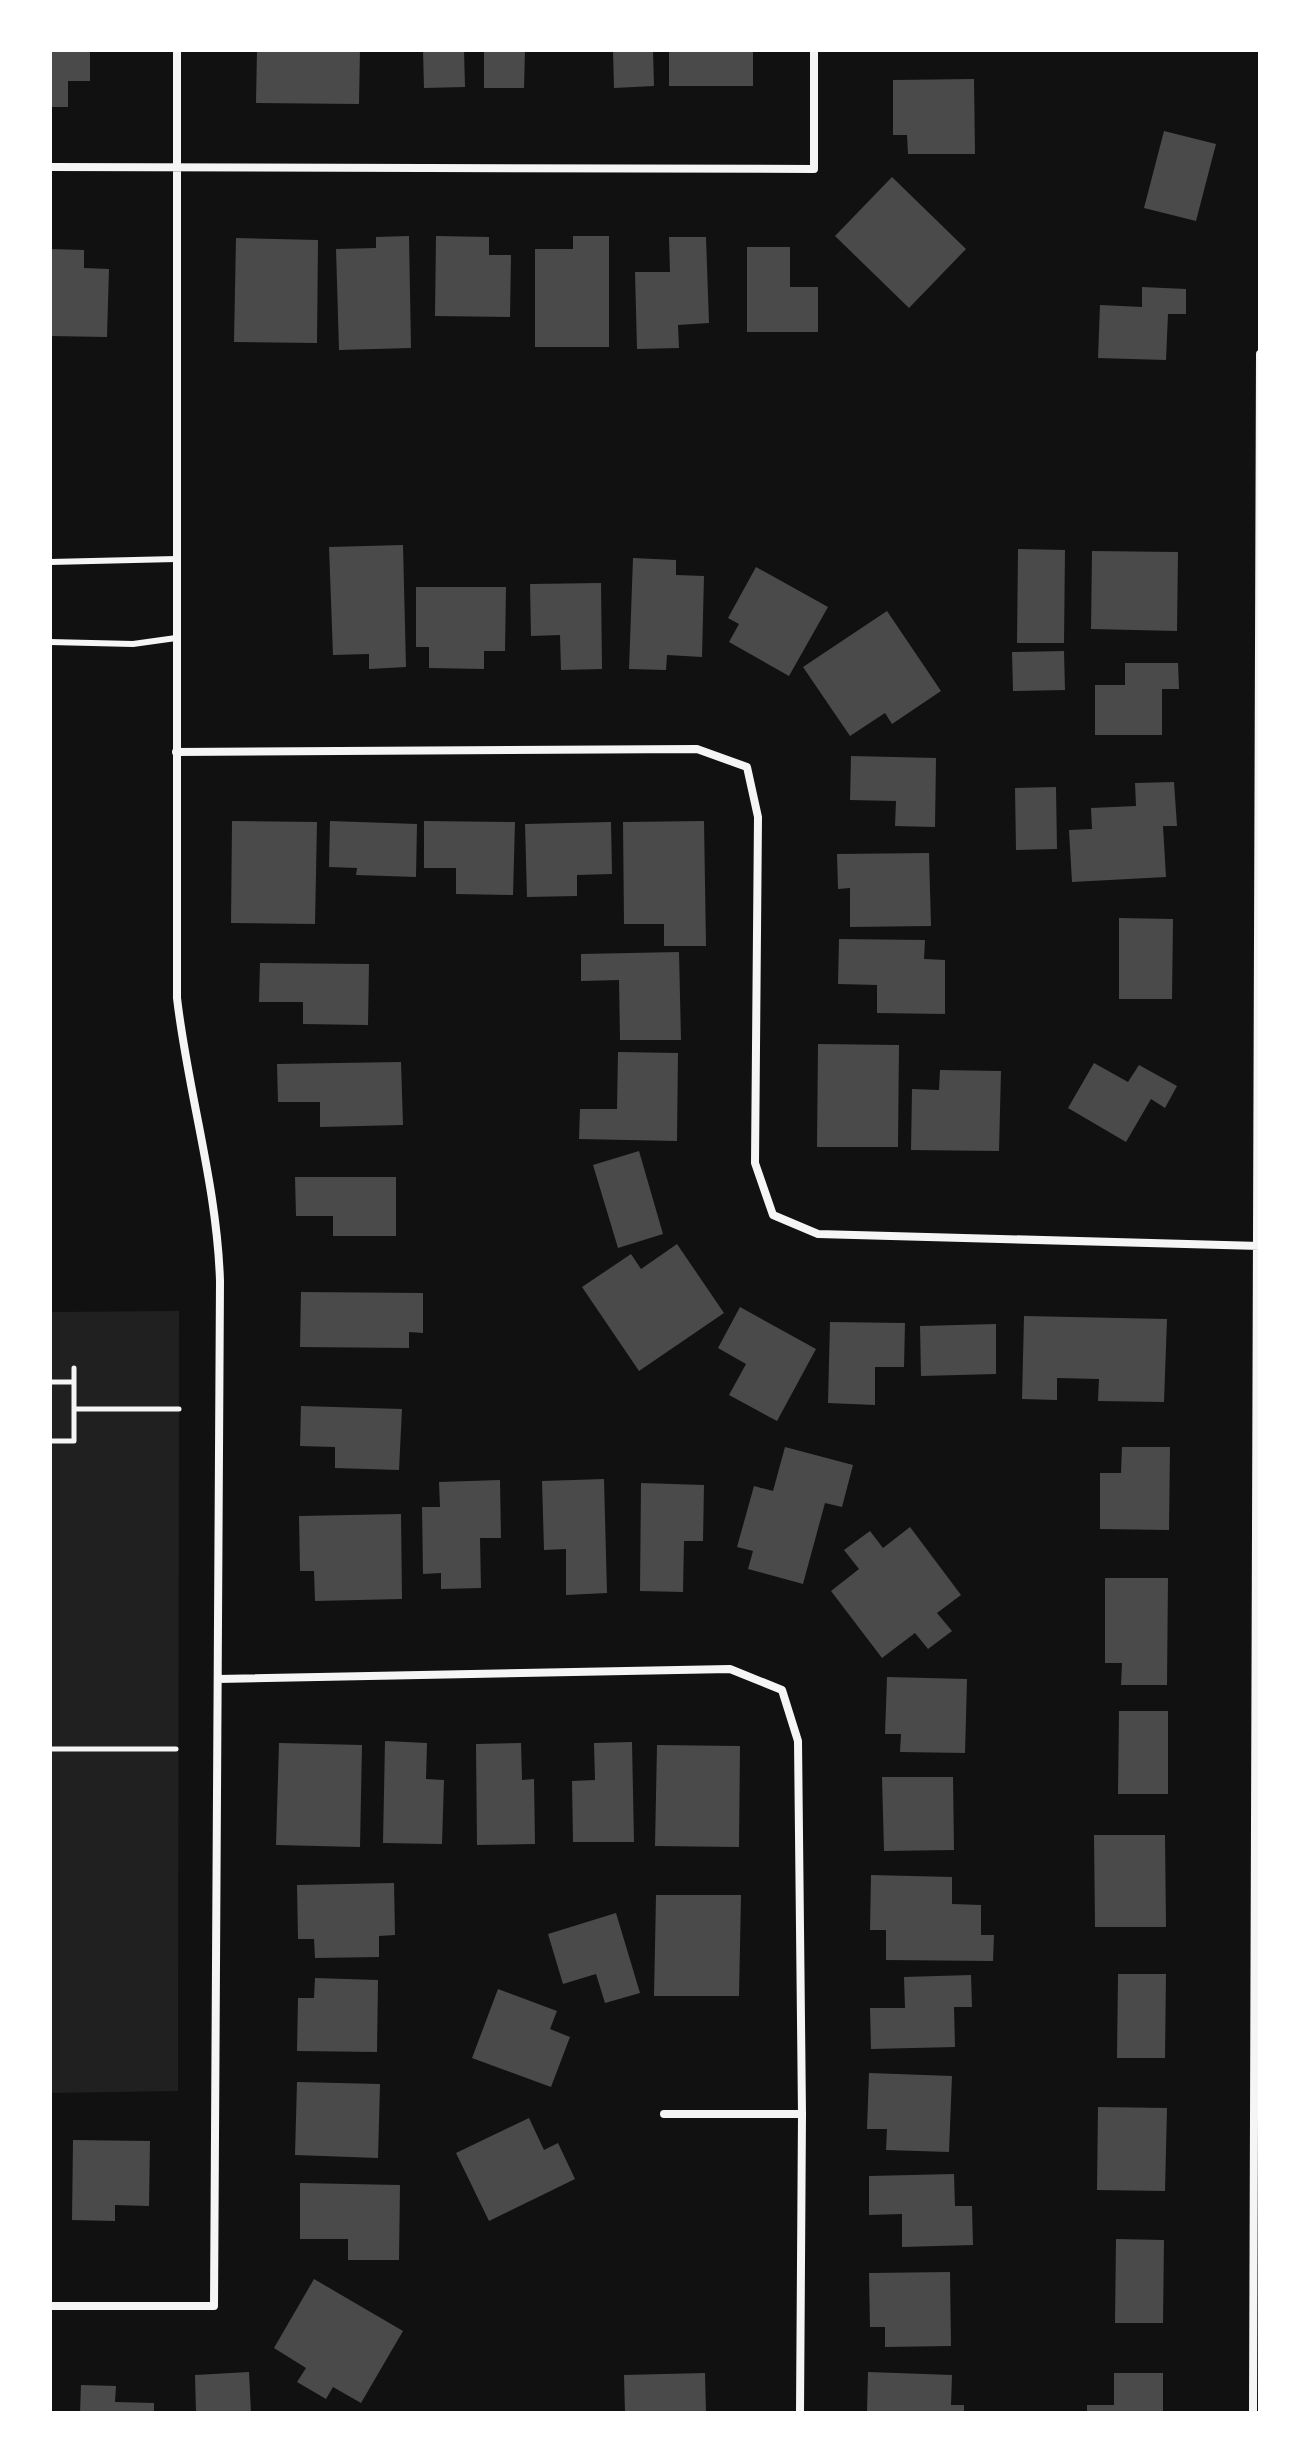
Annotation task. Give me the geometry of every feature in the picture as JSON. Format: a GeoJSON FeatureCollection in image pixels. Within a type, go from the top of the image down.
{"type":"FeatureCollection","features":[{"type":"Feature","properties":{"kind":"street"},"geometry":{"type":"LineString","coordinates":[[50,2306],[214,2306],[218,1237],[211,1184],[185,1064],[177,998],[177,50]]}},
{"type":"Feature","properties":{"kind":"street"},"geometry":{"type":"LineString","coordinates":[[50,167],[814,169],[814,50]]}},
{"type":"Feature","properties":{"kind":"street"},"geometry":{"type":"LineString","coordinates":[[1253,2413],[1257,2349],[1260,354]]}},
{"type":"Feature","properties":{"kind":"street"},"geometry":{"type":"LineString","coordinates":[[176,752],[697,749],[747,767],[758,817],[755,1163],[773,1215],[818,1234],[1258,1246]]}},
{"type":"Feature","properties":{"kind":"street"},"geometry":{"type":"LineString","coordinates":[[218,1679],[730,1669],[782,1690],[798,1741],[802,2114],[800,2413]]}},
{"type":"Feature","properties":{"kind":"street"},"geometry":{"type":"LineString","coordinates":[[664,2114],[802,2114]]}},
{"type":"Feature","properties":{"kind":"lane"},"geometry":{"type":"LineString","coordinates":[[50,562],[176,559]]}},
{"type":"Feature","properties":{"kind":"lane"},"geometry":{"type":"LineString","coordinates":[[50,642],[133,644],[176,638]]}},
{"type":"Feature","properties":{"kind":"path"},"geometry":{"type":"LineString","coordinates":[[50,1441],[74,1441],[74,1368]]}},
{"type":"Feature","properties":{"kind":"path"},"geometry":{"type":"LineString","coordinates":[[50,1382],[74,1382]]}},
{"type":"Feature","properties":{"kind":"path"},"geometry":{"type":"LineString","coordinates":[[74,1409],[179,1409]]}},
{"type":"Feature","properties":{"kind":"path"},"geometry":{"type":"LineString","coordinates":[[50,1749],[176,1749]]}},
{"type":"Feature","properties":{"kind":"shaded area"},"geometry":{"type":"Polygon","coordinates":[[[179,1311],[178,2091],[50,2093],[50,1312],[179,1311]]]}},
{"type":"Feature","properties":{"kind":"building"},"geometry":{"type":"Polygon","coordinates":[[[50,50],[90,50],[90,81],[68,81],[68,107],[50,107],[50,50]]]}},
{"type":"Feature","properties":{"kind":"building"},"geometry":{"type":"Polygon","coordinates":[[[257,50],[360,50],[359,104],[256,103],[257,50]]]}},
{"type":"Feature","properties":{"kind":"building"},"geometry":{"type":"Polygon","coordinates":[[[423,50],[464,50],[465,87],[424,88],[423,50]]]}},
{"type":"Feature","properties":{"kind":"building"},"geometry":{"type":"Polygon","coordinates":[[[484,50],[525,50],[524,88],[484,88],[484,50]]]}},
{"type":"Feature","properties":{"kind":"building"},"geometry":{"type":"Polygon","coordinates":[[[613,50],[653,50],[654,86],[614,88],[613,50]]]}},
{"type":"Feature","properties":{"kind":"building"},"geometry":{"type":"Polygon","coordinates":[[[669,50],[753,50],[753,86],[669,86],[669,50]]]}},
{"type":"Feature","properties":{"kind":"building"},"geometry":{"type":"Polygon","coordinates":[[[974,79],[975,154],[908,154],[907,135],[893,135],[893,80],[974,79]]]}},
{"type":"Feature","properties":{"kind":"building"},"geometry":{"type":"Polygon","coordinates":[[[1164,131],[1216,144],[1196,221],[1144,208],[1164,131]]]}},
{"type":"Feature","properties":{"kind":"building"},"geometry":{"type":"Polygon","coordinates":[[[892,177],[966,249],[909,308],[835,236],[892,177]]]}},
{"type":"Feature","properties":{"kind":"building"},"geometry":{"type":"Polygon","coordinates":[[[409,236],[411,348],[339,350],[336,249],[376,248],[376,237],[409,236]]]}},
{"type":"Feature","properties":{"kind":"building"},"geometry":{"type":"Polygon","coordinates":[[[436,236],[489,237],[489,255],[511,255],[510,317],[435,316],[436,236]]]}},
{"type":"Feature","properties":{"kind":"building"},"geometry":{"type":"Polygon","coordinates":[[[573,236],[609,236],[609,347],[535,347],[535,249],[573,249],[573,236]]]}},
{"type":"Feature","properties":{"kind":"building"},"geometry":{"type":"Polygon","coordinates":[[[669,237],[706,237],[709,323],[678,325],[679,348],[637,349],[635,272],[670,272],[669,237]]]}},
{"type":"Feature","properties":{"kind":"building"},"geometry":{"type":"Polygon","coordinates":[[[236,238],[318,240],[317,343],[234,342],[236,238]]]}},
{"type":"Feature","properties":{"kind":"building"},"geometry":{"type":"Polygon","coordinates":[[[747,247],[790,247],[790,287],[818,287],[818,332],[747,332],[747,247]]]}},
{"type":"Feature","properties":{"kind":"building"},"geometry":{"type":"Polygon","coordinates":[[[50,249],[84,250],[84,268],[109,269],[107,337],[50,336],[50,249]]]}},
{"type":"Feature","properties":{"kind":"building"},"geometry":{"type":"Polygon","coordinates":[[[1142,287],[1186,289],[1186,314],[1168,314],[1166,360],[1098,358],[1100,305],[1142,307],[1142,287]]]}},
{"type":"Feature","properties":{"kind":"building"},"geometry":{"type":"Polygon","coordinates":[[[403,545],[406,667],[369,669],[369,654],[333,655],[329,547],[403,545]]]}},
{"type":"Feature","properties":{"kind":"building"},"geometry":{"type":"Polygon","coordinates":[[[1018,549],[1065,550],[1064,643],[1017,643],[1018,549]]]}},
{"type":"Feature","properties":{"kind":"building"},"geometry":{"type":"Polygon","coordinates":[[[1092,551],[1178,552],[1177,631],[1091,629],[1092,551]]]}},
{"type":"Feature","properties":{"kind":"building"},"geometry":{"type":"Polygon","coordinates":[[[633,558],[676,560],[676,575],[704,576],[702,657],[667,655],[666,670],[629,669],[633,558]]]}},
{"type":"Feature","properties":{"kind":"building"},"geometry":{"type":"Polygon","coordinates":[[[756,567],[828,607],[789,676],[729,642],[739,624],[728,618],[756,567]]]}},
{"type":"Feature","properties":{"kind":"building"},"geometry":{"type":"Polygon","coordinates":[[[601,583],[602,669],[561,670],[560,635],[531,636],[530,584],[601,583]]]}},
{"type":"Feature","properties":{"kind":"building"},"geometry":{"type":"Polygon","coordinates":[[[416,587],[506,587],[505,651],[484,651],[484,669],[429,668],[429,647],[416,647],[416,587]]]}},
{"type":"Feature","properties":{"kind":"building"},"geometry":{"type":"Polygon","coordinates":[[[887,611],[941,691],[892,724],[885,713],[850,736],[803,667],[887,611]]]}},
{"type":"Feature","properties":{"kind":"building"},"geometry":{"type":"Polygon","coordinates":[[[1064,651],[1065,690],[1013,691],[1012,652],[1064,651]]]}},
{"type":"Feature","properties":{"kind":"building"},"geometry":{"type":"Polygon","coordinates":[[[1125,663],[1178,663],[1179,689],[1162,689],[1162,735],[1095,735],[1095,685],[1125,685],[1125,663]]]}},
{"type":"Feature","properties":{"kind":"building"},"geometry":{"type":"Polygon","coordinates":[[[851,756],[936,758],[935,827],[895,826],[896,801],[850,800],[851,756]]]}},
{"type":"Feature","properties":{"kind":"building"},"geometry":{"type":"Polygon","coordinates":[[[1174,782],[1177,826],[1163,826],[1166,877],[1072,882],[1069,830],[1092,829],[1091,808],[1136,806],[1135,783],[1174,782]]]}},
{"type":"Feature","properties":{"kind":"building"},"geometry":{"type":"Polygon","coordinates":[[[1056,787],[1057,849],[1016,850],[1015,788],[1056,787]]]}},
{"type":"Feature","properties":{"kind":"building"},"geometry":{"type":"Polygon","coordinates":[[[232,821],[317,822],[315,924],[231,923],[232,821]]]}},
{"type":"Feature","properties":{"kind":"building"},"geometry":{"type":"Polygon","coordinates":[[[330,821],[417,824],[416,877],[356,875],[357,868],[329,867],[330,821]]]}},
{"type":"Feature","properties":{"kind":"building"},"geometry":{"type":"Polygon","coordinates":[[[424,821],[515,822],[513,895],[456,894],[456,868],[424,868],[424,821]]]}},
{"type":"Feature","properties":{"kind":"building"},"geometry":{"type":"Polygon","coordinates":[[[704,821],[706,946],[664,946],[664,924],[624,924],[623,822],[704,821]]]}},
{"type":"Feature","properties":{"kind":"building"},"geometry":{"type":"Polygon","coordinates":[[[611,822],[612,874],[577,875],[577,896],[527,897],[525,824],[611,822]]]}},
{"type":"Feature","properties":{"kind":"building"},"geometry":{"type":"Polygon","coordinates":[[[929,853],[931,926],[850,927],[850,888],[838,889],[837,854],[929,853]]]}},
{"type":"Feature","properties":{"kind":"building"},"geometry":{"type":"Polygon","coordinates":[[[1119,918],[1173,919],[1172,999],[1119,999],[1119,918]]]}},
{"type":"Feature","properties":{"kind":"building"},"geometry":{"type":"Polygon","coordinates":[[[839,939],[925,940],[924,959],[945,960],[945,1014],[877,1013],[877,985],[838,984],[839,939]]]}},
{"type":"Feature","properties":{"kind":"building"},"geometry":{"type":"Polygon","coordinates":[[[679,952],[681,1040],[620,1040],[619,980],[581,981],[581,954],[679,952]]]}},
{"type":"Feature","properties":{"kind":"building"},"geometry":{"type":"Polygon","coordinates":[[[260,963],[369,964],[368,1025],[303,1024],[303,1002],[259,1002],[260,963]]]}},
{"type":"Feature","properties":{"kind":"building"},"geometry":{"type":"Polygon","coordinates":[[[818,1044],[899,1045],[898,1147],[817,1147],[818,1044]]]}},
{"type":"Feature","properties":{"kind":"building"},"geometry":{"type":"Polygon","coordinates":[[[618,1052],[678,1053],[677,1141],[579,1139],[580,1109],[617,1109],[618,1052]]]}},
{"type":"Feature","properties":{"kind":"building"},"geometry":{"type":"Polygon","coordinates":[[[401,1062],[403,1125],[320,1127],[320,1102],[278,1102],[277,1064],[401,1062]]]}},
{"type":"Feature","properties":{"kind":"building"},"geometry":{"type":"Polygon","coordinates":[[[1094,1063],[1128,1082],[1139,1065],[1177,1086],[1165,1108],[1151,1099],[1126,1142],[1068,1108],[1094,1063]]]}},
{"type":"Feature","properties":{"kind":"building"},"geometry":{"type":"Polygon","coordinates":[[[940,1070],[1001,1071],[999,1151],[911,1150],[912,1089],[939,1090],[940,1070]]]}},
{"type":"Feature","properties":{"kind":"building"},"geometry":{"type":"Polygon","coordinates":[[[639,1151],[663,1234],[618,1248],[593,1165],[639,1151]]]}},
{"type":"Feature","properties":{"kind":"building"},"geometry":{"type":"Polygon","coordinates":[[[295,1177],[396,1177],[396,1236],[333,1236],[333,1216],[296,1216],[295,1177]]]}},
{"type":"Feature","properties":{"kind":"building"},"geometry":{"type":"Polygon","coordinates":[[[677,1244],[724,1313],[639,1371],[582,1287],[631,1254],[641,1269],[677,1244]]]}},
{"type":"Feature","properties":{"kind":"building"},"geometry":{"type":"Polygon","coordinates":[[[301,1292],[423,1293],[423,1333],[409,1332],[409,1348],[300,1347],[301,1292]]]}},
{"type":"Feature","properties":{"kind":"building"},"geometry":{"type":"Polygon","coordinates":[[[740,1307],[816,1349],[777,1421],[729,1395],[746,1364],[718,1348],[740,1307]]]}},
{"type":"Feature","properties":{"kind":"building"},"geometry":{"type":"Polygon","coordinates":[[[1024,1316],[1167,1319],[1164,1402],[1098,1401],[1099,1379],[1057,1378],[1057,1400],[1022,1399],[1024,1316]]]}},
{"type":"Feature","properties":{"kind":"building"},"geometry":{"type":"Polygon","coordinates":[[[830,1322],[905,1323],[904,1367],[875,1367],[875,1405],[828,1403],[830,1322]]]}},
{"type":"Feature","properties":{"kind":"building"},"geometry":{"type":"Polygon","coordinates":[[[996,1324],[996,1374],[921,1376],[920,1326],[996,1324]]]}},
{"type":"Feature","properties":{"kind":"building"},"geometry":{"type":"Polygon","coordinates":[[[301,1406],[402,1409],[399,1470],[335,1468],[335,1447],[300,1446],[301,1406]]]}},
{"type":"Feature","properties":{"kind":"building"},"geometry":{"type":"Polygon","coordinates":[[[785,1447],[853,1465],[842,1507],[825,1503],[803,1584],[748,1569],[753,1551],[737,1547],[754,1486],[773,1491],[785,1447]]]}},
{"type":"Feature","properties":{"kind":"building"},"geometry":{"type":"Polygon","coordinates":[[[1122,1447],[1170,1447],[1169,1530],[1100,1529],[1100,1473],[1121,1473],[1122,1447]]]}},
{"type":"Feature","properties":{"kind":"building"},"geometry":{"type":"Polygon","coordinates":[[[604,1479],[607,1593],[566,1595],[566,1549],[544,1550],[542,1481],[604,1479]]]}},
{"type":"Feature","properties":{"kind":"building"},"geometry":{"type":"Polygon","coordinates":[[[500,1480],[501,1538],[480,1538],[481,1588],[441,1589],[441,1573],[423,1574],[422,1507],[440,1507],[439,1482],[500,1480]]]}},
{"type":"Feature","properties":{"kind":"building"},"geometry":{"type":"Polygon","coordinates":[[[641,1483],[704,1485],[703,1541],[684,1541],[683,1592],[640,1591],[641,1483]]]}},
{"type":"Feature","properties":{"kind":"building"},"geometry":{"type":"Polygon","coordinates":[[[401,1514],[402,1599],[315,1601],[314,1571],[300,1571],[299,1516],[401,1514]]]}},
{"type":"Feature","properties":{"kind":"building"},"geometry":{"type":"Polygon","coordinates":[[[910,1527],[961,1595],[937,1613],[952,1631],[928,1649],[915,1633],[882,1658],[831,1591],[859,1569],[844,1550],[870,1531],[883,1548],[910,1527]]]}},
{"type":"Feature","properties":{"kind":"building"},"geometry":{"type":"Polygon","coordinates":[[[1105,1578],[1168,1578],[1167,1685],[1121,1685],[1122,1663],[1105,1663],[1105,1578]]]}},
{"type":"Feature","properties":{"kind":"building"},"geometry":{"type":"Polygon","coordinates":[[[887,1677],[967,1679],[965,1753],[900,1752],[901,1734],[885,1734],[887,1677]]]}},
{"type":"Feature","properties":{"kind":"building"},"geometry":{"type":"Polygon","coordinates":[[[1119,1711],[1168,1711],[1168,1794],[1118,1794],[1119,1711]]]}},
{"type":"Feature","properties":{"kind":"building"},"geometry":{"type":"Polygon","coordinates":[[[385,1741],[427,1743],[426,1779],[444,1780],[442,1844],[383,1843],[385,1741]]]}},
{"type":"Feature","properties":{"kind":"building"},"geometry":{"type":"Polygon","coordinates":[[[632,1742],[634,1842],[573,1842],[572,1781],[595,1780],[594,1743],[632,1742]]]}},
{"type":"Feature","properties":{"kind":"building"},"geometry":{"type":"Polygon","coordinates":[[[279,1743],[362,1745],[360,1847],[276,1845],[279,1743]]]}},
{"type":"Feature","properties":{"kind":"building"},"geometry":{"type":"Polygon","coordinates":[[[521,1743],[522,1780],[534,1779],[535,1844],[477,1845],[476,1744],[521,1743]]]}},
{"type":"Feature","properties":{"kind":"building"},"geometry":{"type":"Polygon","coordinates":[[[657,1745],[740,1746],[739,1847],[655,1846],[657,1745]]]}},
{"type":"Feature","properties":{"kind":"building"},"geometry":{"type":"Polygon","coordinates":[[[882,1777],[953,1777],[954,1850],[884,1851],[882,1777]]]}},
{"type":"Feature","properties":{"kind":"building"},"geometry":{"type":"Polygon","coordinates":[[[1094,1835],[1165,1835],[1166,1927],[1095,1927],[1094,1835]]]}},
{"type":"Feature","properties":{"kind":"building"},"geometry":{"type":"Polygon","coordinates":[[[871,1875],[952,1877],[952,1904],[981,1905],[981,1935],[994,1935],[993,1961],[886,1960],[886,1930],[870,1930],[871,1875]]]}},
{"type":"Feature","properties":{"kind":"building"},"geometry":{"type":"Polygon","coordinates":[[[394,1883],[395,1935],[379,1936],[379,1957],[315,1958],[314,1939],[298,1939],[297,1885],[394,1883]]]}},
{"type":"Feature","properties":{"kind":"building"},"geometry":{"type":"Polygon","coordinates":[[[656,1895],[741,1895],[739,1996],[654,1996],[656,1895]]]}},
{"type":"Feature","properties":{"kind":"building"},"geometry":{"type":"Polygon","coordinates":[[[616,1913],[640,1993],[605,2003],[596,1974],[563,1984],[548,1934],[616,1913]]]}},
{"type":"Feature","properties":{"kind":"building"},"geometry":{"type":"Polygon","coordinates":[[[1118,1974],[1166,1974],[1165,2058],[1117,2058],[1118,1974]]]}},
{"type":"Feature","properties":{"kind":"building"},"geometry":{"type":"Polygon","coordinates":[[[971,1975],[972,2007],[954,2007],[955,2047],[871,2049],[870,2008],[905,2008],[904,1977],[971,1975]]]}},
{"type":"Feature","properties":{"kind":"building"},"geometry":{"type":"Polygon","coordinates":[[[315,1978],[378,1980],[377,2052],[297,2051],[298,1998],[314,1998],[315,1978]]]}},
{"type":"Feature","properties":{"kind":"building"},"geometry":{"type":"Polygon","coordinates":[[[498,1989],[557,2011],[550,2029],[570,2037],[551,2087],[472,2058],[498,1989]]]}},
{"type":"Feature","properties":{"kind":"building"},"geometry":{"type":"Polygon","coordinates":[[[869,2073],[952,2076],[949,2152],[886,2150],[887,2129],[867,2129],[869,2073]]]}},
{"type":"Feature","properties":{"kind":"building"},"geometry":{"type":"Polygon","coordinates":[[[297,2082],[380,2084],[378,2158],[295,2155],[297,2082]]]}},
{"type":"Feature","properties":{"kind":"building"},"geometry":{"type":"Polygon","coordinates":[[[1098,2107],[1167,2108],[1165,2191],[1097,2190],[1098,2107]]]}},
{"type":"Feature","properties":{"kind":"building"},"geometry":{"type":"Polygon","coordinates":[[[529,2118],[544,2150],[558,2143],[575,2179],[489,2221],[456,2153],[529,2118]]]}},
{"type":"Feature","properties":{"kind":"building"},"geometry":{"type":"Polygon","coordinates":[[[73,2140],[150,2141],[149,2206],[115,2205],[115,2221],[72,2220],[73,2140]]]}},
{"type":"Feature","properties":{"kind":"building"},"geometry":{"type":"Polygon","coordinates":[[[954,2174],[955,2206],[972,2206],[973,2245],[902,2247],[902,2214],[869,2215],[869,2176],[954,2174]]]}},
{"type":"Feature","properties":{"kind":"building"},"geometry":{"type":"Polygon","coordinates":[[[300,2183],[400,2185],[399,2260],[348,2260],[348,2239],[300,2239],[300,2183]]]}},
{"type":"Feature","properties":{"kind":"building"},"geometry":{"type":"Polygon","coordinates":[[[1116,2239],[1164,2240],[1163,2323],[1115,2323],[1116,2239]]]}},
{"type":"Feature","properties":{"kind":"building"},"geometry":{"type":"Polygon","coordinates":[[[950,2272],[951,2346],[885,2347],[885,2327],[870,2327],[869,2273],[950,2272]]]}},
{"type":"Feature","properties":{"kind":"building"},"geometry":{"type":"Polygon","coordinates":[[[314,2279],[403,2331],[361,2403],[333,2387],[326,2399],[297,2382],[306,2368],[274,2348],[314,2279]]]}},
{"type":"Feature","properties":{"kind":"building"},"geometry":{"type":"Polygon","coordinates":[[[249,2372],[251,2413],[196,2413],[195,2375],[249,2372]]]}},
{"type":"Feature","properties":{"kind":"building"},"geometry":{"type":"Polygon","coordinates":[[[868,2372],[952,2375],[951,2405],[964,2405],[964,2413],[867,2412],[868,2372]]]}},
{"type":"Feature","properties":{"kind":"building"},"geometry":{"type":"Polygon","coordinates":[[[705,2373],[706,2413],[625,2413],[624,2375],[705,2373]]]}},
{"type":"Feature","properties":{"kind":"building"},"geometry":{"type":"Polygon","coordinates":[[[1114,2373],[1163,2373],[1163,2413],[1087,2413],[1087,2405],[1114,2405],[1114,2373]]]}},
{"type":"Feature","properties":{"kind":"building"},"geometry":{"type":"Polygon","coordinates":[[[81,2385],[116,2386],[115,2402],[154,2403],[154,2413],[80,2413],[81,2385]]]}}]}
